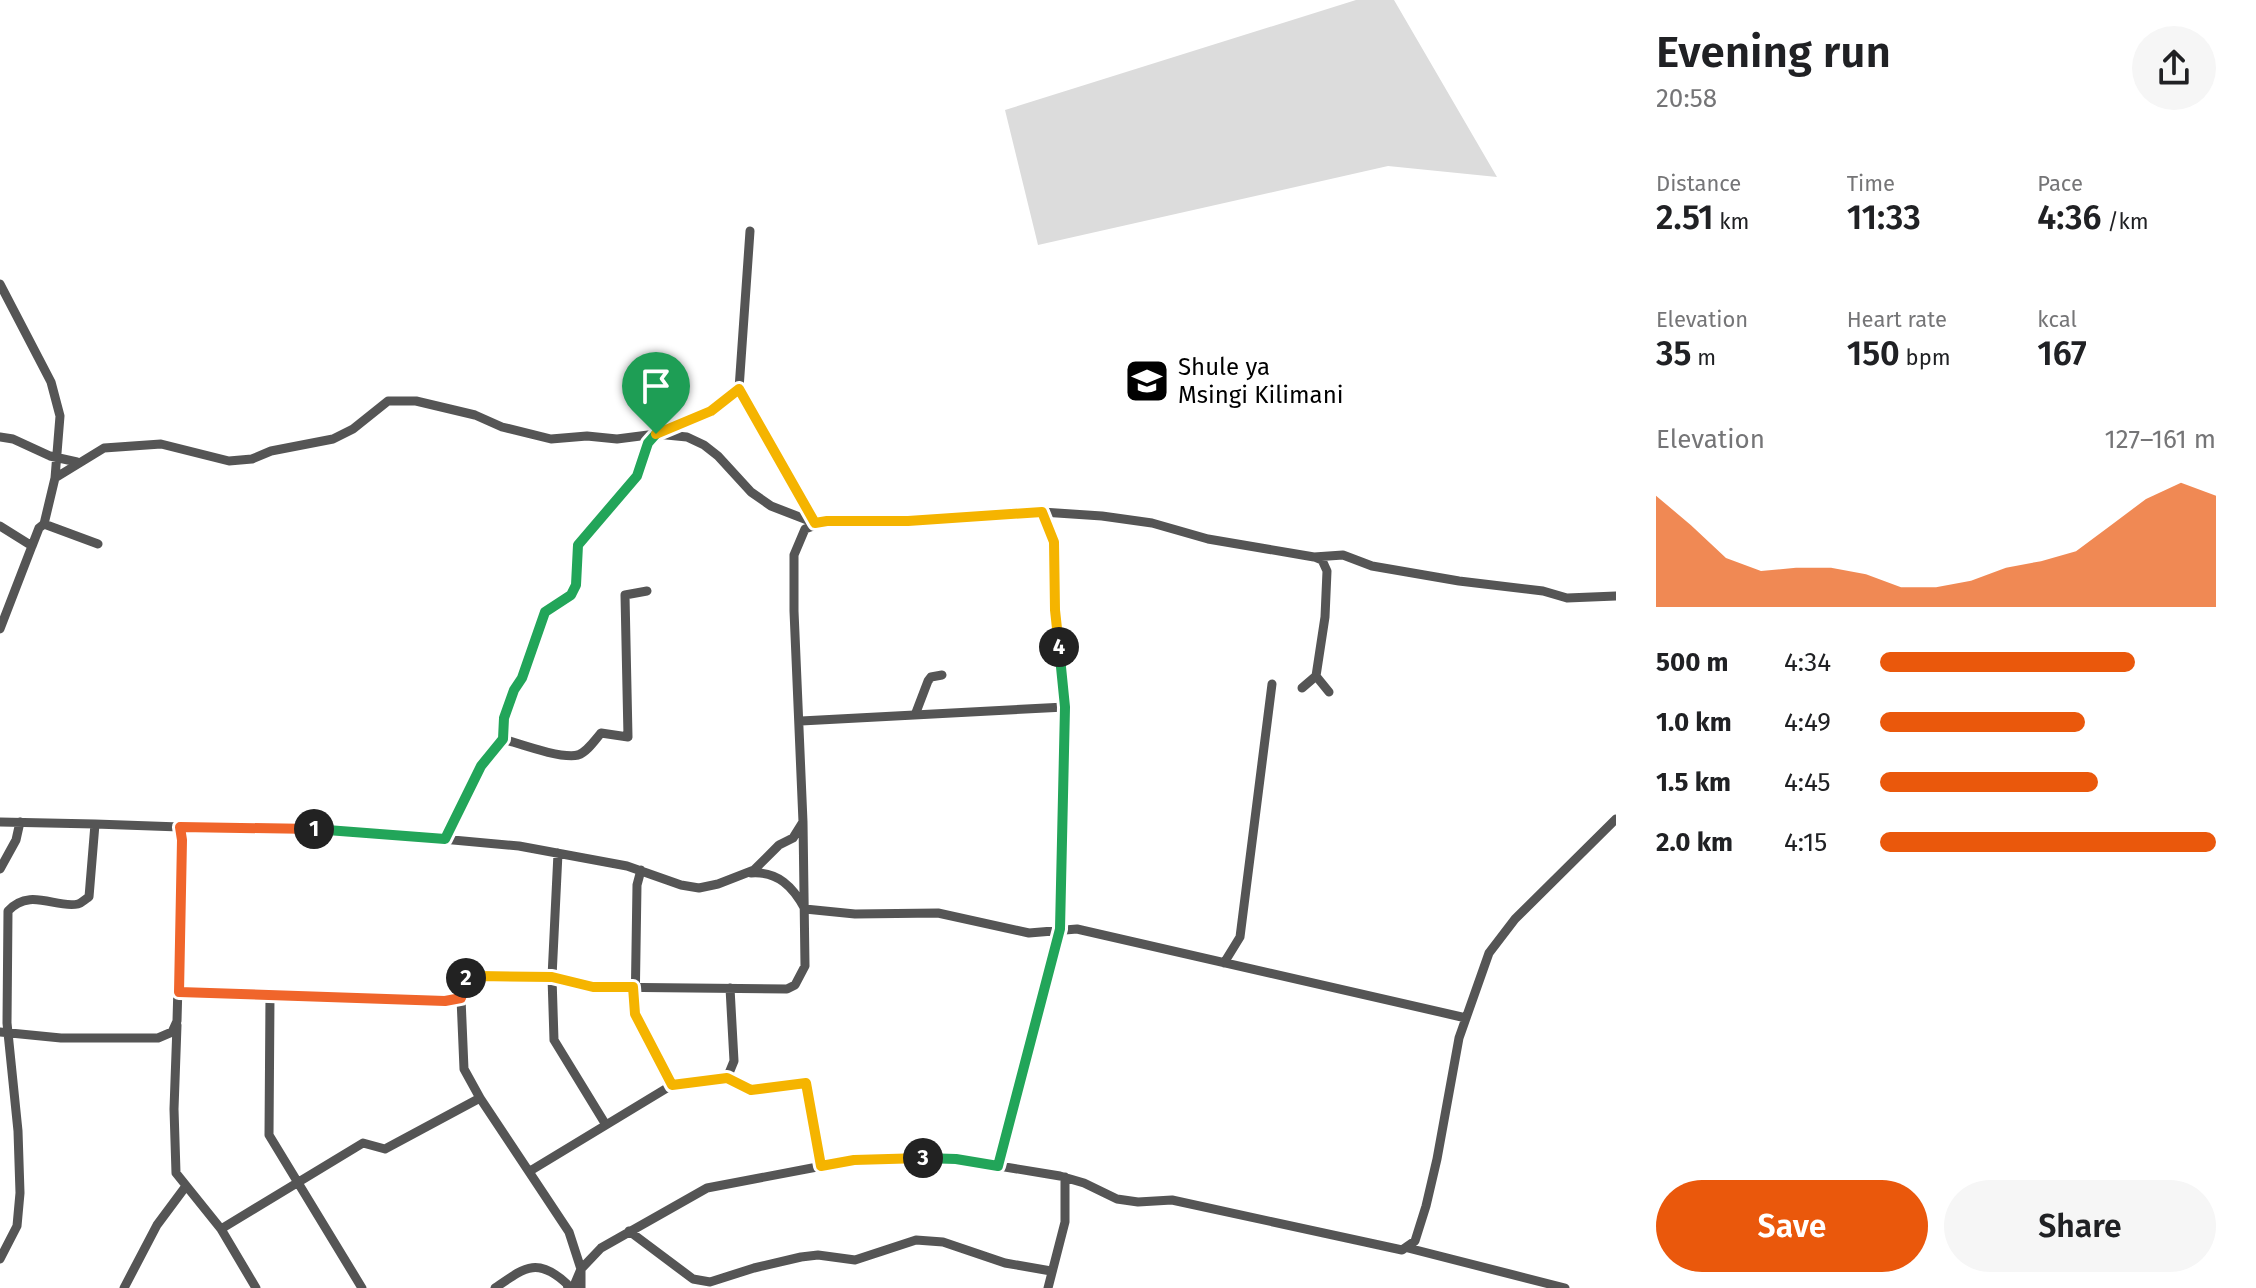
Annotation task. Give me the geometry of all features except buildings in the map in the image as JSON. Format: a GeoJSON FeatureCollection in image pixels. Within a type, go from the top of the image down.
{"type":"FeatureCollection","features":[{"type":"Feature","properties":{"kind":"street"},"geometry":{"type":"LineString","coordinates":[[750,231],[739,389],[815,523]]}},
{"type":"Feature","properties":{"kind":"street"},"geometry":{"type":"LineString","coordinates":[[0,284],[51,382],[60,416],[55,478],[44,524],[39,528],[0,629]]}},
{"type":"Feature","properties":{"kind":"street"},"geometry":{"type":"LineString","coordinates":[[445,839],[481,766],[503,739],[504,718],[545,612],[571,595],[576,585],[578,545],[637,476],[648,443],[656,434],[711,411],[739,389]]}},
{"type":"Feature","properties":{"kind":"street"},"geometry":{"type":"LineString","coordinates":[[55,478],[104,448],[161,444],[229,461],[252,459],[271,451],[333,439],[353,429],[388,401],[416,401],[475,415],[502,427],[551,439],[587,436],[617,439],[656,434],[687,437],[704,445],[751,492],[791,515],[815,523]]}},
{"type":"Feature","properties":{"kind":"street"},"geometry":{"type":"LineString","coordinates":[[0,437],[77,462]]}},
{"type":"Feature","properties":{"kind":"street"},"geometry":{"type":"LineString","coordinates":[[998,1166],[1060,929],[1065,707],[1055,610],[1054,542],[1042,512]]}},
{"type":"Feature","properties":{"kind":"street"},"geometry":{"type":"LineString","coordinates":[[581,1288],[581,1269],[569,1232],[464,1069],[461,998],[466,976],[552,977],[593,987],[787,989],[795,985],[805,966],[805,909],[794,555],[805,529],[827,521],[908,521],[1042,512],[1135,519],[1208,539],[1314,557],[1322,560],[1327,571],[1325,617],[1316,676],[1302,688]]}},
{"type":"Feature","properties":{"kind":"street"},"geometry":{"type":"LineString","coordinates":[[791,515],[800,538]]}},
{"type":"Feature","properties":{"kind":"street"},"geometry":{"type":"LineString","coordinates":[[44,524],[98,544]]}},
{"type":"Feature","properties":{"kind":"street"},"geometry":{"type":"LineString","coordinates":[[0,526],[32,546]]}},
{"type":"Feature","properties":{"kind":"street"},"geometry":{"type":"LineString","coordinates":[[1314,557],[1343,555],[1372,566],[1402,572],[1543,591],[1567,598],[1616,596]]}},
{"type":"Feature","properties":{"kind":"street"},"geometry":{"type":"LineString","coordinates":[[503,739],[546,752],[577,755],[601,733],[628,737],[625,595],[647,591]]}},
{"type":"Feature","properties":{"kind":"street"},"geometry":{"type":"LineString","coordinates":[[918,713],[928,681],[931,677],[942,675]]}},
{"type":"Feature","properties":{"kind":"street"},"geometry":{"type":"LineString","coordinates":[[1316,676],[1329,692]]}},
{"type":"Feature","properties":{"kind":"street"},"geometry":{"type":"LineString","coordinates":[[1224,963],[1240,937],[1272,684]]}},
{"type":"Feature","properties":{"kind":"street"},"geometry":{"type":"LineString","coordinates":[[801,721],[1065,707]]}},
{"type":"Feature","properties":{"kind":"street"},"geometry":{"type":"LineString","coordinates":[[495,1288],[525,1268],[545,1267],[556,1273],[570,1288],[581,1269],[601,1248],[707,1188],[821,1166],[891,1157],[956,1159],[1065,1177],[1117,1199],[1138,1202],[1172,1200],[1386,1248],[1408,1248],[1415,1241],[1426,1206],[1459,1038],[1489,953],[1515,919],[1616,819]]}},
{"type":"Feature","properties":{"kind":"street"},"geometry":{"type":"LineString","coordinates":[[0,822],[344,830],[445,839],[558,853],[641,870],[681,885],[699,888],[754,870],[779,845],[793,838],[803,822]]}},
{"type":"Feature","properties":{"kind":"street"},"geometry":{"type":"LineString","coordinates":[[0,869],[16,840],[20,822]]}},
{"type":"Feature","properties":{"kind":"street"},"geometry":{"type":"LineString","coordinates":[[0,1259],[17,1226],[20,1193],[17,1115],[4,1032],[8,911],[16,903],[40,900],[78,904],[89,897],[95,824]]}},
{"type":"Feature","properties":{"kind":"street"},"geometry":{"type":"LineString","coordinates":[[180,827],[179,992],[174,1109],[176,1173],[221,1229],[251,1287]]}},
{"type":"Feature","properties":{"kind":"street"},"geometry":{"type":"LineString","coordinates":[[558,853],[552,977],[554,1040],[606,1125]]}},
{"type":"Feature","properties":{"kind":"street"},"geometry":{"type":"LineString","coordinates":[[641,870],[637,885],[633,987],[635,1014],[672,1085]]}},
{"type":"Feature","properties":{"kind":"street"},"geometry":{"type":"LineString","coordinates":[[746,874],[759,873],[787,882],[805,909]]}},
{"type":"Feature","properties":{"kind":"street"},"geometry":{"type":"LineString","coordinates":[[805,909],[855,914],[938,913],[1029,933],[1077,929],[1466,1018]]}},
{"type":"Feature","properties":{"kind":"street"},"geometry":{"type":"LineString","coordinates":[[727,1078],[734,1061],[730,988]]}},
{"type":"Feature","properties":{"kind":"street"},"geometry":{"type":"LineString","coordinates":[[179,992],[445,1001],[461,998]]}},
{"type":"Feature","properties":{"kind":"street"},"geometry":{"type":"LineString","coordinates":[[270,996],[269,1135],[362,1288]]}},
{"type":"Feature","properties":{"kind":"street"},"geometry":{"type":"LineString","coordinates":[[4,1032],[61,1038],[158,1038],[172,1032],[177,1021]]}},
{"type":"Feature","properties":{"kind":"street"},"geometry":{"type":"LineString","coordinates":[[530,1171],[672,1085],[727,1078],[751,1090],[806,1083],[821,1166]]}},
{"type":"Feature","properties":{"kind":"street"},"geometry":{"type":"LineString","coordinates":[[221,1229],[363,1143],[385,1149],[480,1098]]}},
{"type":"Feature","properties":{"kind":"street"},"geometry":{"type":"LineString","coordinates":[[1048,1288],[1065,1222],[1065,1177]]}},
{"type":"Feature","properties":{"kind":"street"},"geometry":{"type":"LineString","coordinates":[[124,1288],[157,1225],[186,1186]]}},
{"type":"Feature","properties":{"kind":"street"},"geometry":{"type":"LineString","coordinates":[[629,1231],[693,1279],[710,1282],[801,1257],[818,1255],[855,1260],[916,1240],[943,1242],[1005,1263],[1051,1271]]}},
{"type":"Feature","properties":{"kind":"street"},"geometry":{"type":"LineString","coordinates":[[1408,1248],[1565,1288]]}},
{"type":"Feature","properties":{"kind":"shaded area"},"geometry":{"type":"Polygon","coordinates":[[[1356,0],[1394,0],[1497,177],[1388,166],[1038,245],[1005,110],[1356,0]]]}},
{"type":"Feature","properties":{"kind":"place","name":"Shule ya Msingi Kilimani"},"geometry":{"type":"Point","coordinates":[1147,381]}},
{"type":"Feature","properties":{"kind":"route"},"geometry":{"type":"LineString","coordinates":[[739,389],[815,523],[908,521],[1042,512],[1054,542],[1055,610],[1065,707],[1060,929],[998,1166],[956,1159],[891,1157],[821,1166],[806,1083],[751,1090],[727,1078],[672,1085],[635,1014],[633,987],[593,987],[552,977],[466,976],[461,998],[445,1001],[179,992],[180,827],[344,830],[445,839],[481,766],[503,739],[504,718],[545,612],[571,595],[576,585],[578,545],[637,476],[648,443],[656,434],[711,411],[739,389]]}}]}
